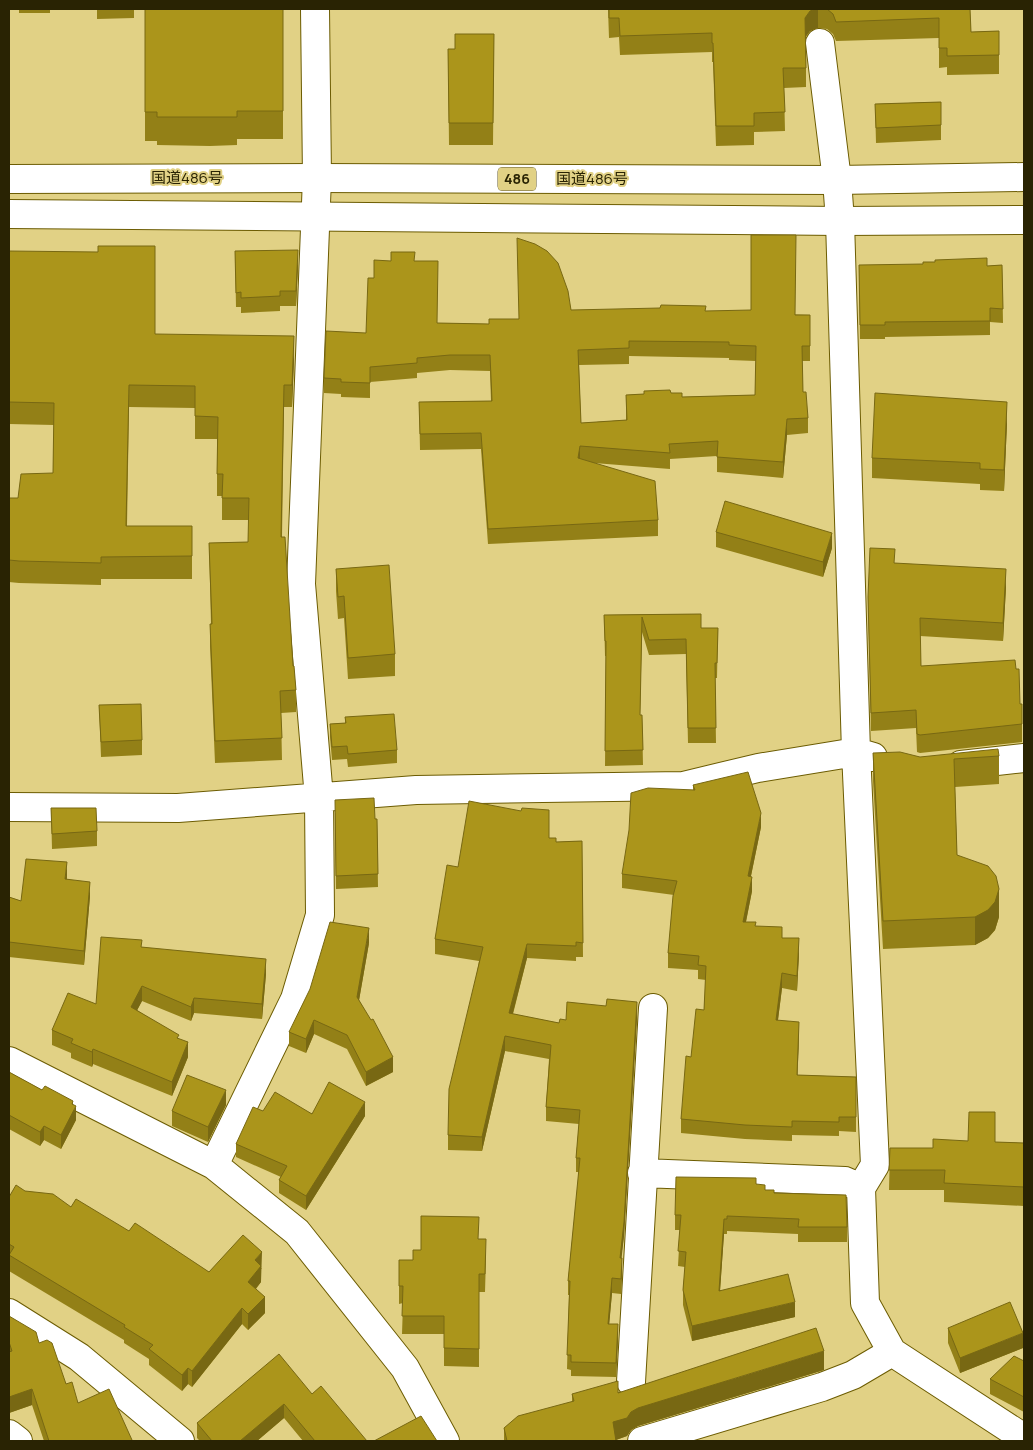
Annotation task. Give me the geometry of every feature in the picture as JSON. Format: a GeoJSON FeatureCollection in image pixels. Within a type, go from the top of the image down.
{"type":"FeatureCollection","features":[{"type":"Feature","properties":{"kind":"main road"},"geometry":{"type":"LineString","coordinates":[[214,1165],[295,999],[320,915],[319,798],[301,584],[317,178],[315,9]]}},
{"type":"Feature","properties":{"kind":"main road"},"geometry":{"type":"LineString","coordinates":[[820,43],[837,180],[840,221],[856,752],[875,1165],[861,1188],[865,1303],[892,1352],[1024,1438]]}},
{"type":"Feature","properties":{"kind":"main road","name":"国道486号"},"geometry":{"type":"LineString","coordinates":[[9,179],[837,180],[1024,177]]}},
{"type":"Feature","properties":{"kind":"main road"},"geometry":{"type":"LineString","coordinates":[[9,214],[840,221],[1024,220]]}},
{"type":"Feature","properties":{"kind":"main road"},"geometry":{"type":"LineString","coordinates":[[9,807],[178,808],[416,790],[683,786],[758,768],[856,752],[901,764]]}},
{"type":"Feature","properties":{"kind":"main road"},"geometry":{"type":"LineString","coordinates":[[937,768],[1024,758]]}},
{"type":"Feature","properties":{"kind":"main road"},"geometry":{"type":"LineString","coordinates":[[631,1382],[653,1008]]}},
{"type":"Feature","properties":{"kind":"main road"},"geometry":{"type":"LineString","coordinates":[[9,1061],[214,1165],[297,1232],[405,1368],[445,1441]]}},
{"type":"Feature","properties":{"kind":"main road"},"geometry":{"type":"LineString","coordinates":[[642,1173],[845,1181],[861,1188]]}},
{"type":"Feature","properties":{"kind":"main road"},"geometry":{"type":"LineString","coordinates":[[9,1313],[79,1357],[180,1441]]}},
{"type":"Feature","properties":{"kind":"main road"},"geometry":{"type":"LineString","coordinates":[[642,1441],[822,1387],[853,1374],[892,1352]]}},
{"type":"Feature","properties":{"kind":"main road"},"geometry":{"type":"LineString","coordinates":[[9,1434],[18,1441]]}},
{"type":"Feature","properties":{"kind":"building"},"geometry":{"type":"Polygon","coordinates":[[[145,9],[283,9],[283,111],[237,111],[237,117],[157,117],[157,112],[145,112],[145,9]]]}},
{"type":"Feature","properties":{"kind":"building"},"geometry":{"type":"Polygon","coordinates":[[[609,9],[816,9],[810,11],[805,18],[806,68],[783,68],[785,112],[754,113],[754,126],[716,126],[712,33],[620,36],[619,18],[609,18],[609,9]]]}},
{"type":"Feature","properties":{"kind":"building"},"geometry":{"type":"Polygon","coordinates":[[[827,9],[970,9],[971,32],[999,31],[999,55],[947,56],[947,48],[939,48],[939,18],[836,22],[833,14],[827,9]]]}},
{"type":"Feature","properties":{"kind":"building"},"geometry":{"type":"Polygon","coordinates":[[[455,34],[494,34],[493,123],[449,123],[448,49],[455,49],[455,34]]]}},
{"type":"Feature","properties":{"kind":"building"},"geometry":{"type":"Polygon","coordinates":[[[941,102],[941,125],[876,128],[875,104],[941,102]]]}},
{"type":"Feature","properties":{"kind":"building"},"geometry":{"type":"Polygon","coordinates":[[[751,235],[796,235],[795,315],[810,315],[810,346],[802,346],[803,392],[806,392],[808,418],[787,419],[783,462],[717,457],[718,441],[669,444],[670,453],[580,446],[578,458],[655,481],[658,520],[488,529],[481,433],[420,434],[419,402],[492,401],[490,355],[450,355],[417,358],[417,363],[370,367],[370,383],[341,382],[341,379],[324,378],[326,331],[366,333],[368,278],[374,278],[374,260],[391,261],[391,252],[415,252],[414,261],[438,261],[437,323],[489,324],[489,319],[519,319],[517,238],[535,244],[547,251],[558,263],[568,291],[571,310],[660,308],[661,305],[706,306],[705,311],[751,310],[751,235]],[[629,341],[629,348],[578,350],[581,423],[627,420],[626,395],[644,394],[644,391],[670,390],[671,393],[682,393],[682,397],[755,395],[756,346],[729,345],[729,342],[629,341]]]}},
{"type":"Feature","properties":{"kind":"building"},"geometry":{"type":"Polygon","coordinates":[[[98,246],[155,246],[155,334],[294,336],[292,385],[284,385],[281,537],[285,537],[296,690],[280,691],[282,738],[215,741],[209,543],[248,542],[249,498],[222,498],[223,474],[217,474],[218,417],[195,416],[195,386],[129,385],[126,526],[192,526],[192,556],[101,557],[101,563],[9,560],[9,498],[18,498],[21,474],[53,473],[54,403],[9,402],[9,251],[98,252],[98,246]]]}},
{"type":"Feature","properties":{"kind":"building"},"geometry":{"type":"Polygon","coordinates":[[[298,250],[296,291],[280,291],[280,296],[241,298],[241,292],[236,293],[235,251],[298,250]]]}},
{"type":"Feature","properties":{"kind":"building"},"geometry":{"type":"Polygon","coordinates":[[[987,258],[987,266],[1002,265],[1003,309],[990,308],[990,321],[885,322],[885,325],[860,325],[859,265],[923,264],[923,262],[935,262],[935,260],[987,258]]]}},
{"type":"Feature","properties":{"kind":"building"},"geometry":{"type":"Polygon","coordinates":[[[875,393],[1007,402],[1004,470],[980,469],[980,463],[872,458],[875,393]]]}},
{"type":"Feature","properties":{"kind":"building"},"geometry":{"type":"Polygon","coordinates":[[[725,501],[832,533],[823,562],[716,532],[725,501]]]}},
{"type":"Feature","properties":{"kind":"building"},"geometry":{"type":"Polygon","coordinates":[[[870,548],[895,549],[894,563],[1006,569],[1003,623],[920,618],[921,666],[1015,660],[1016,669],[1019,669],[1022,724],[920,735],[917,734],[916,710],[871,713],[868,597],[870,548]]]}},
{"type":"Feature","properties":{"kind":"building"},"geometry":{"type":"Polygon","coordinates":[[[389,565],[395,654],[348,658],[344,596],[338,597],[336,569],[389,565]]]}},
{"type":"Feature","properties":{"kind":"building"},"geometry":{"type":"Polygon","coordinates":[[[701,614],[701,628],[718,628],[717,663],[715,663],[716,728],[688,728],[686,639],[649,640],[642,617],[640,715],[642,715],[643,750],[605,751],[606,641],[604,615],[701,614]]]}},
{"type":"Feature","properties":{"kind":"building"},"geometry":{"type":"Polygon","coordinates":[[[141,704],[142,740],[101,742],[99,705],[141,704]]]}},
{"type":"Feature","properties":{"kind":"building"},"geometry":{"type":"Polygon","coordinates":[[[394,714],[397,750],[348,754],[347,746],[332,747],[330,724],[346,723],[345,717],[394,714]]]}},
{"type":"Feature","properties":{"kind":"building"},"geometry":{"type":"Polygon","coordinates":[[[998,749],[999,756],[954,759],[957,855],[988,866],[996,876],[999,889],[995,902],[988,910],[975,917],[883,921],[873,753],[900,752],[920,757],[998,749]]]}},
{"type":"Feature","properties":{"kind":"building"},"geometry":{"type":"Polygon","coordinates":[[[748,772],[761,813],[748,876],[752,877],[743,922],[756,922],[755,926],[782,927],[782,938],[799,938],[797,976],[782,973],[776,1020],[799,1022],[797,1075],[856,1077],[856,1117],[839,1117],[839,1122],[792,1121],[792,1127],[681,1119],[686,1056],[691,1057],[696,1009],[704,1010],[706,966],[698,965],[699,956],[668,953],[673,896],[677,881],[622,874],[629,830],[631,793],[648,788],[695,790],[693,785],[748,772]]]}},
{"type":"Feature","properties":{"kind":"building"},"geometry":{"type":"Polygon","coordinates":[[[374,798],[375,819],[377,819],[378,874],[336,876],[335,800],[374,798]]]}},
{"type":"Feature","properties":{"kind":"building"},"geometry":{"type":"Polygon","coordinates":[[[469,801],[521,811],[522,808],[549,810],[549,838],[556,838],[556,842],[582,841],[583,943],[576,942],[576,946],[527,944],[509,1013],[559,1023],[560,1019],[566,1020],[567,1002],[606,1006],[607,999],[637,1002],[624,1222],[620,1258],[622,1258],[621,1279],[612,1278],[608,1324],[618,1324],[616,1363],[571,1362],[571,1355],[567,1355],[570,1281],[568,1281],[580,1158],[576,1158],[580,1110],[546,1107],[551,1045],[505,1036],[482,1137],[448,1135],[449,1089],[483,947],[435,939],[447,865],[458,867],[469,801]]]}},
{"type":"Feature","properties":{"kind":"building"},"geometry":{"type":"Polygon","coordinates":[[[51,808],[96,808],[97,831],[52,834],[51,808]]]}},
{"type":"Feature","properties":{"kind":"building"},"geometry":{"type":"Polygon","coordinates":[[[26,859],[67,862],[65,879],[90,882],[84,951],[9,942],[9,897],[21,901],[26,859]]]}},
{"type":"Feature","properties":{"kind":"building"},"geometry":{"type":"Polygon","coordinates":[[[330,922],[369,928],[357,997],[371,1020],[373,1019],[393,1057],[366,1072],[347,1035],[314,1020],[306,1039],[289,1032],[310,989],[330,922]]]}},
{"type":"Feature","properties":{"kind":"building"},"geometry":{"type":"Polygon","coordinates":[[[101,937],[142,940],[141,947],[266,959],[262,1004],[194,998],[191,1007],[142,986],[131,1007],[179,1035],[177,1038],[188,1042],[172,1082],[93,1049],[92,1052],[71,1043],[73,1039],[52,1030],[68,993],[96,1004],[101,937]]]}},
{"type":"Feature","properties":{"kind":"building"},"geometry":{"type":"Polygon","coordinates":[[[9,1072],[42,1090],[45,1086],[73,1101],[72,1104],[76,1106],[61,1135],[44,1126],[40,1132],[9,1115],[9,1072]]]}},
{"type":"Feature","properties":{"kind":"building"},"geometry":{"type":"Polygon","coordinates":[[[187,1075],[226,1090],[208,1127],[172,1111],[187,1075]]]}},
{"type":"Feature","properties":{"kind":"building"},"geometry":{"type":"Polygon","coordinates":[[[329,1082],[365,1102],[306,1196],[279,1180],[287,1166],[236,1144],[253,1107],[263,1111],[275,1092],[312,1114],[329,1082]]]}},
{"type":"Feature","properties":{"kind":"building"},"geometry":{"type":"Polygon","coordinates":[[[969,1112],[995,1112],[995,1142],[1024,1143],[1024,1187],[944,1183],[945,1170],[889,1170],[890,1148],[933,1148],[933,1139],[968,1141],[969,1112]]]}},
{"type":"Feature","properties":{"kind":"building"},"geometry":{"type":"Polygon","coordinates":[[[676,1177],[756,1178],[756,1184],[765,1185],[765,1190],[774,1190],[774,1193],[846,1195],[847,1227],[798,1227],[799,1219],[727,1216],[727,1219],[724,1219],[719,1291],[788,1274],[795,1302],[692,1326],[683,1290],[686,1252],[678,1251],[681,1215],[675,1215],[676,1177]]]}},
{"type":"Feature","properties":{"kind":"building"},"geometry":{"type":"Polygon","coordinates":[[[16,1185],[25,1191],[53,1194],[71,1207],[76,1199],[129,1231],[135,1223],[209,1272],[243,1235],[262,1252],[255,1260],[261,1266],[248,1282],[265,1297],[248,1314],[242,1308],[192,1371],[188,1368],[182,1375],[149,1349],[153,1345],[124,1327],[125,1325],[9,1255],[14,1247],[9,1244],[9,1197],[16,1185]]]}},
{"type":"Feature","properties":{"kind":"building"},"geometry":{"type":"Polygon","coordinates":[[[421,1216],[479,1217],[478,1239],[486,1239],[485,1274],[479,1274],[479,1349],[444,1348],[444,1316],[402,1316],[403,1286],[399,1286],[399,1260],[413,1260],[413,1250],[421,1250],[421,1216]]]}},
{"type":"Feature","properties":{"kind":"building"},"geometry":{"type":"Polygon","coordinates":[[[1010,1302],[1023,1333],[960,1358],[948,1328],[1010,1302]]]}},
{"type":"Feature","properties":{"kind":"building"},"geometry":{"type":"Polygon","coordinates":[[[9,1316],[36,1332],[39,1343],[47,1340],[52,1343],[66,1384],[72,1382],[78,1403],[109,1389],[131,1441],[49,1441],[32,1389],[9,1397],[9,1352],[12,1351],[9,1342],[9,1316]]]}},
{"type":"Feature","properties":{"kind":"building"},"geometry":{"type":"Polygon","coordinates":[[[816,1328],[824,1351],[638,1408],[631,1412],[627,1418],[613,1422],[616,1441],[507,1441],[504,1428],[518,1416],[574,1401],[572,1394],[618,1381],[618,1393],[816,1328]]]}},
{"type":"Feature","properties":{"kind":"building"},"geometry":{"type":"Polygon","coordinates":[[[279,1354],[312,1394],[321,1386],[367,1441],[315,1441],[284,1404],[240,1441],[212,1441],[197,1423],[279,1354]]]}},
{"type":"Feature","properties":{"kind":"building"},"geometry":{"type":"Polygon","coordinates":[[[1014,1356],[1024,1361],[1024,1397],[990,1379],[1014,1356]]]}},
{"type":"Feature","properties":{"kind":"building"},"geometry":{"type":"Polygon","coordinates":[[[421,1416],[437,1441],[374,1441],[421,1416]]]}}]}
